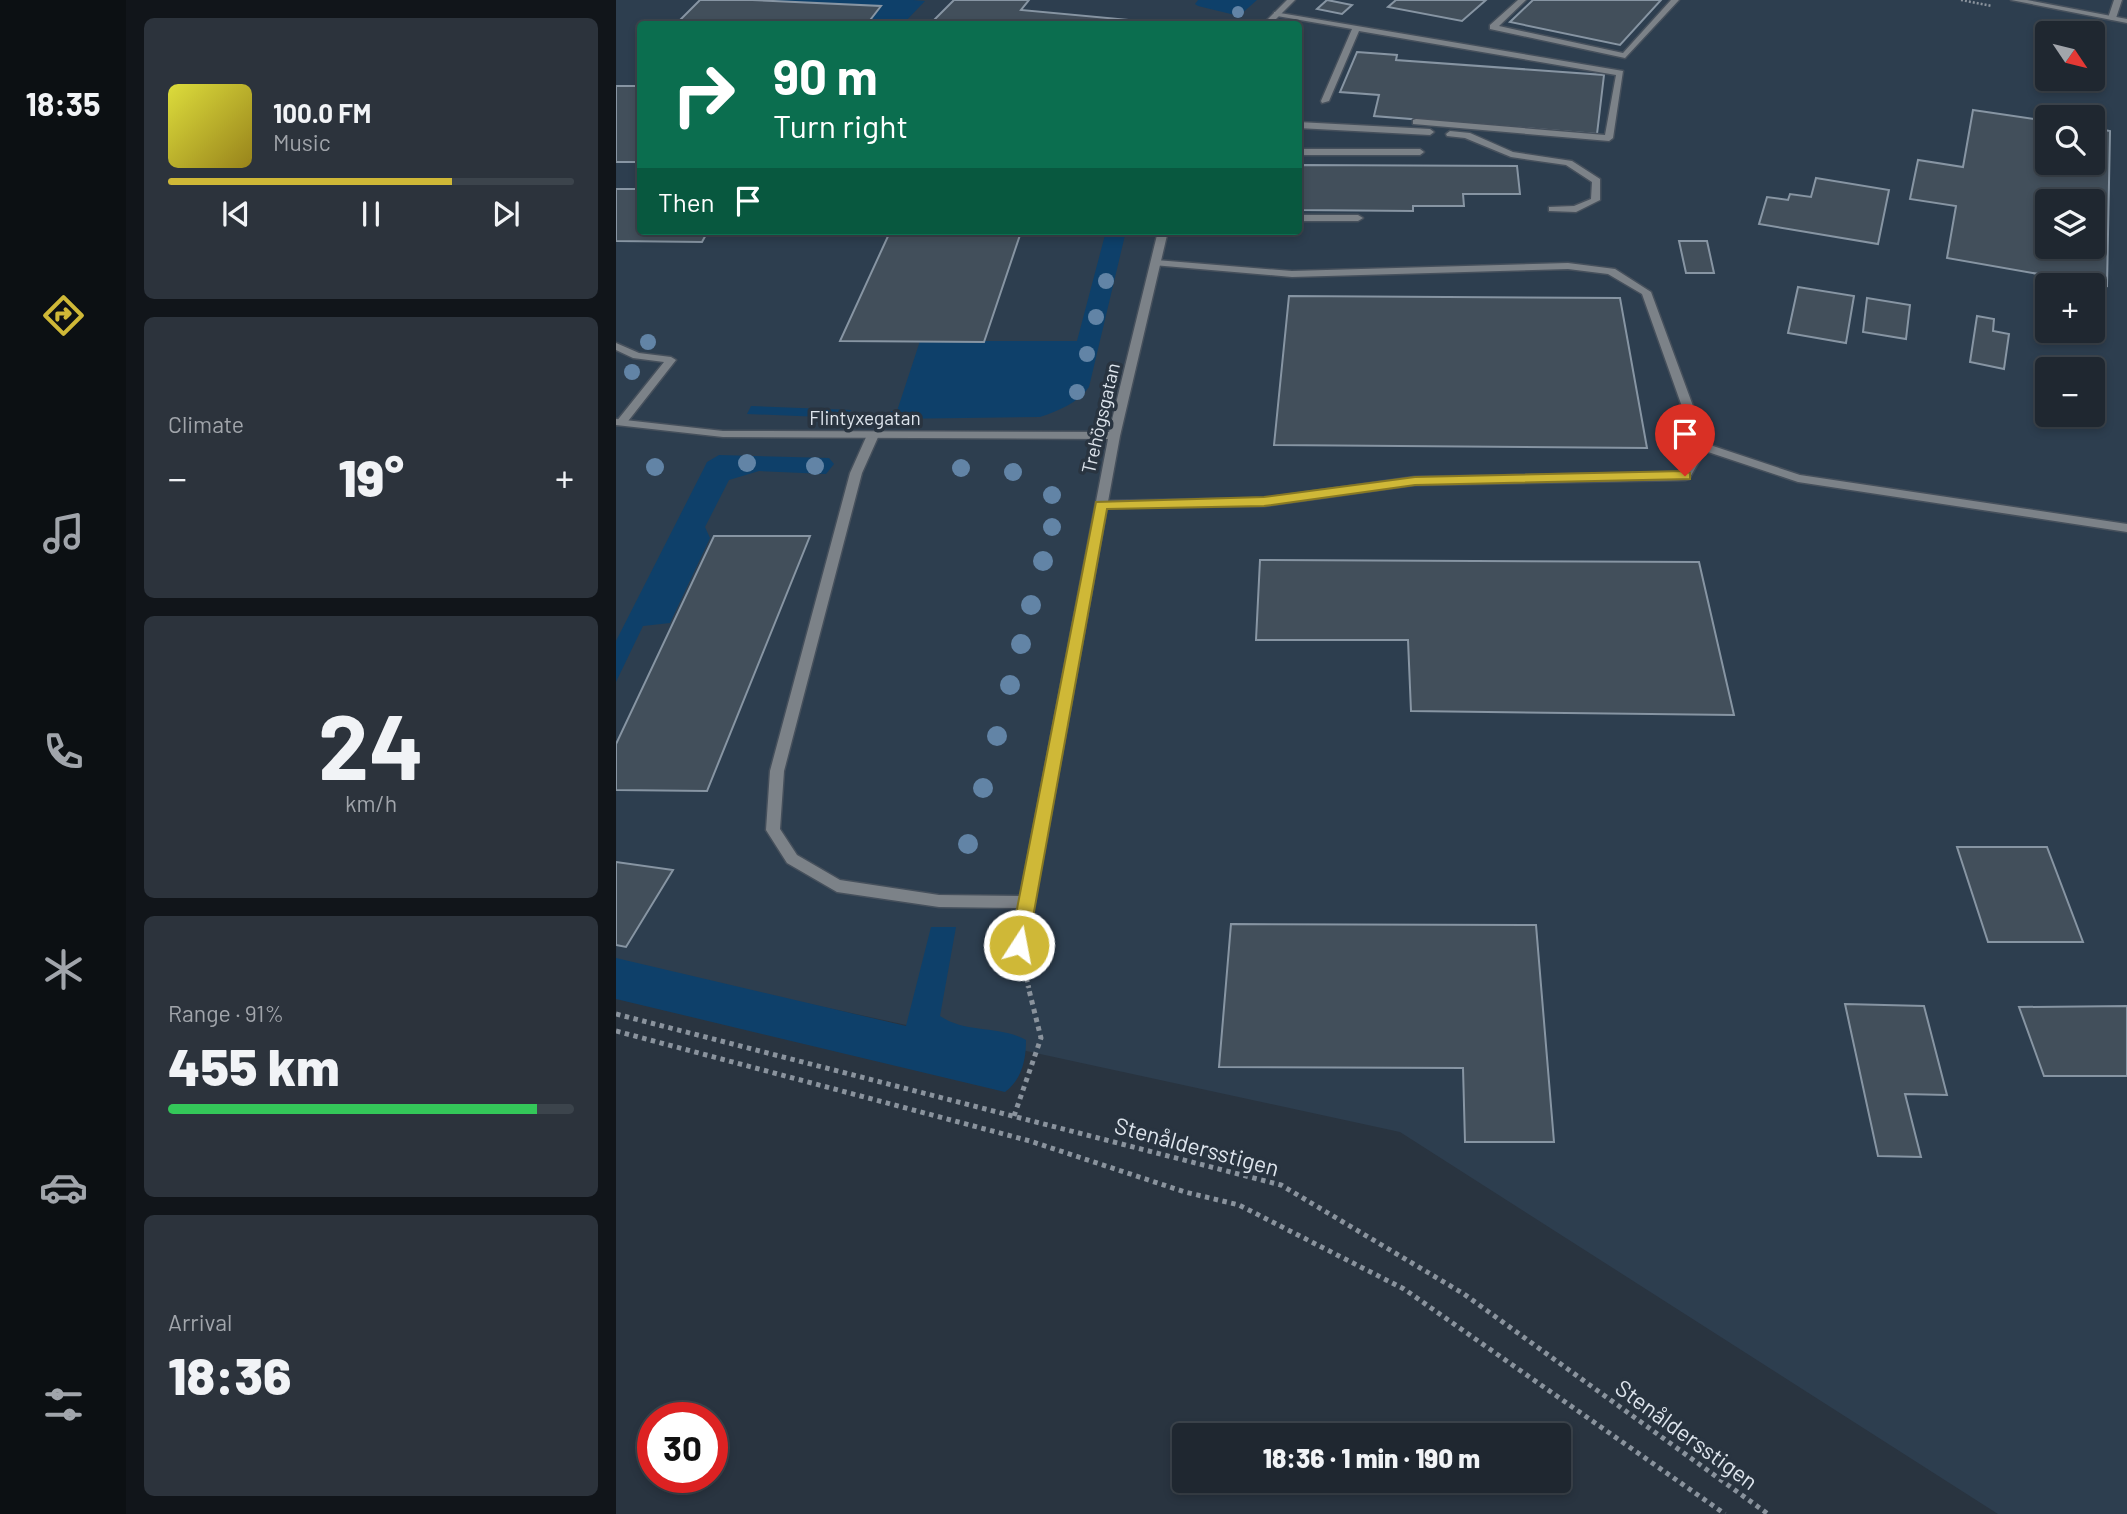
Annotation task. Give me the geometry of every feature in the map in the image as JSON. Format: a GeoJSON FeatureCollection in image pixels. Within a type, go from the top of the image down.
{"type":"FeatureCollection","features":[{"type":"Feature","properties":{"kind":"street"},"geometry":{"type":"LineString","coordinates":[[1270,21],[1291,0]]}},
{"type":"Feature","properties":{"kind":"street"},"geometry":{"type":"LineString","coordinates":[[1522,0],[1493,27],[1625,56],[1675,0]]}},
{"type":"Feature","properties":{"kind":"street"},"geometry":{"type":"LineString","coordinates":[[2015,0],[2127,21]]}},
{"type":"Feature","properties":{"kind":"street"},"geometry":{"type":"LineString","coordinates":[[2112,18],[2118,0]]}},
{"type":"Feature","properties":{"kind":"street"},"geometry":{"type":"LineString","coordinates":[[1277,14],[1620,73],[1609,138],[1416,122]]}},
{"type":"Feature","properties":{"kind":"street"},"geometry":{"type":"LineString","coordinates":[[1325,101],[1356,29]]}},
{"type":"Feature","properties":{"kind":"street"},"geometry":{"type":"LineString","coordinates":[[1302,125],[1467,135],[1511,155],[1569,163],[1597,181],[1595,200],[1576,209],[1552,209]]}},
{"type":"Feature","properties":{"kind":"street"},"geometry":{"type":"LineString","coordinates":[[1302,152],[1420,152]]}},
{"type":"Feature","properties":{"kind":"street"},"geometry":{"type":"LineString","coordinates":[[1302,218],[1359,218]]}},
{"type":"Feature","properties":{"kind":"street","name":"Trehögsgatan"},"geometry":{"type":"LineString","coordinates":[[1019,945],[1114,436],[1162,235]]}},
{"type":"Feature","properties":{"kind":"street"},"geometry":{"type":"LineString","coordinates":[[1101,505],[1264,502],[1415,481],[1685,476],[1702,446],[1646,292],[1611,271],[1568,266],[1292,274],[1156,263]]}},
{"type":"Feature","properties":{"kind":"street"},"geometry":{"type":"LineString","coordinates":[[616,346],[637,356],[671,360],[618,423]]}},
{"type":"Feature","properties":{"kind":"street","name":"Flintyxegatan"},"geometry":{"type":"LineString","coordinates":[[618,423],[723,434],[1114,436]]}},
{"type":"Feature","properties":{"kind":"street"},"geometry":{"type":"LineString","coordinates":[[873,435],[856,473],[777,771],[773,830],[792,859],[837,886],[939,901],[1027,902]]}},
{"type":"Feature","properties":{"kind":"street"},"geometry":{"type":"LineString","coordinates":[[1702,446],[1798,478],[2127,528]]}},
{"type":"Feature","properties":{"kind":"path"},"geometry":{"type":"LineString","coordinates":[[1014,1116],[1041,1038],[1019,945]]}},
{"type":"Feature","properties":{"kind":"path","name":"Stenåldersstigen"},"geometry":{"type":"LineString","coordinates":[[616,1014],[1281,1185],[1464,1294],[1768,1514]]}},
{"type":"Feature","properties":{"kind":"path"},"geometry":{"type":"LineString","coordinates":[[616,1031],[852,1091],[1030,1141],[1185,1192],[1239,1205],[1404,1289],[1725,1514]]}},
{"type":"Feature","properties":{"kind":"shaded area"},"geometry":{"type":"Polygon","coordinates":[[[616,0],[2127,0],[2127,1514],[1998,1514],[1400,1132],[616,962],[616,0]]]}},
{"type":"Feature","properties":{"kind":"shaded area"},"geometry":{"type":"Polygon","coordinates":[[[752,0],[925,1],[906,21],[869,21],[881,6],[752,0]]]}},
{"type":"Feature","properties":{"kind":"shaded area"},"geometry":{"type":"Polygon","coordinates":[[[1198,0],[1257,0],[1239,16],[1198,6],[1195,4],[1198,0]]]}},
{"type":"Feature","properties":{"kind":"shaded area"},"geometry":{"type":"Polygon","coordinates":[[[1105,235],[1125,235],[1089,387],[1079,398],[1040,417],[889,419],[891,411],[897,411],[920,341],[1077,341],[1105,235]]]}},
{"type":"Feature","properties":{"kind":"shaded area"},"geometry":{"type":"Polygon","coordinates":[[[751,406],[851,410],[846,418],[747,414],[751,406]]]}},
{"type":"Feature","properties":{"kind":"shaded area"},"geometry":{"type":"Polygon","coordinates":[[[719,455],[829,458],[834,464],[826,474],[759,471],[729,480],[705,527],[710,538],[670,623],[643,626],[616,682],[616,641],[707,462],[719,455]]]}},
{"type":"Feature","properties":{"kind":"shaded area"},"geometry":{"type":"Polygon","coordinates":[[[931,927],[956,927],[940,1016],[950,1022],[1005,1032],[1026,1040],[1022,1069],[1005,1092],[616,999],[616,958],[906,1026],[931,927]]]}},
{"type":"Feature","properties":{"kind":"building"},"geometry":{"type":"Polygon","coordinates":[[[700,0],[881,6],[869,21],[679,21],[700,0]]]}},
{"type":"Feature","properties":{"kind":"building"},"geometry":{"type":"Polygon","coordinates":[[[954,0],[1029,0],[1021,10],[1140,21],[933,21],[954,0]]]}},
{"type":"Feature","properties":{"kind":"building"},"geometry":{"type":"Polygon","coordinates":[[[1327,0],[1352,5],[1342,14],[1317,9],[1327,0]]]}},
{"type":"Feature","properties":{"kind":"building"},"geometry":{"type":"Polygon","coordinates":[[[1396,0],[1486,0],[1462,21],[1388,7],[1396,0]]]}},
{"type":"Feature","properties":{"kind":"building"},"geometry":{"type":"Polygon","coordinates":[[[1533,0],[1661,0],[1620,45],[1510,22],[1533,0]]]}},
{"type":"Feature","properties":{"kind":"building"},"geometry":{"type":"Polygon","coordinates":[[[1357,52],[1397,55],[1396,60],[1604,75],[1597,134],[1374,116],[1379,95],[1340,92],[1357,52]]]}},
{"type":"Feature","properties":{"kind":"building"},"geometry":{"type":"Polygon","coordinates":[[[616,86],[637,86],[637,162],[616,162],[616,86]]]}},
{"type":"Feature","properties":{"kind":"building"},"geometry":{"type":"Polygon","coordinates":[[[1973,110],[2035,119],[2035,175],[2105,175],[2105,130],[2110,131],[2107,286],[2105,273],[2035,273],[1947,258],[1956,206],[1910,199],[1918,160],[1963,167],[1973,110]]]}},
{"type":"Feature","properties":{"kind":"building"},"geometry":{"type":"Polygon","coordinates":[[[1303,165],[1517,166],[1520,194],[1463,194],[1464,206],[1413,206],[1413,211],[1302,210],[1303,165]]]}},
{"type":"Feature","properties":{"kind":"building"},"geometry":{"type":"Polygon","coordinates":[[[1816,178],[1889,190],[1878,244],[1759,224],[1767,197],[1788,200],[1790,194],[1811,197],[1816,178]]]}},
{"type":"Feature","properties":{"kind":"building"},"geometry":{"type":"Polygon","coordinates":[[[616,189],[637,189],[637,235],[706,235],[702,242],[616,241],[616,189]]]}},
{"type":"Feature","properties":{"kind":"building"},"geometry":{"type":"Polygon","coordinates":[[[889,235],[1020,235],[984,342],[840,341],[889,235]]]}},
{"type":"Feature","properties":{"kind":"building"},"geometry":{"type":"Polygon","coordinates":[[[1679,241],[1707,241],[1714,273],[1686,273],[1679,241]]]}},
{"type":"Feature","properties":{"kind":"building"},"geometry":{"type":"Polygon","coordinates":[[[1798,287],[1854,296],[1846,343],[1788,333],[1798,287]]]}},
{"type":"Feature","properties":{"kind":"building"},"geometry":{"type":"Polygon","coordinates":[[[1289,296],[1620,298],[1647,448],[1274,445],[1289,296]]]}},
{"type":"Feature","properties":{"kind":"building"},"geometry":{"type":"Polygon","coordinates":[[[1867,298],[1910,305],[1906,339],[1863,332],[1867,298]]]}},
{"type":"Feature","properties":{"kind":"building"},"geometry":{"type":"Polygon","coordinates":[[[1977,316],[1994,319],[1993,331],[2009,334],[2004,369],[1970,362],[1977,316]]]}},
{"type":"Feature","properties":{"kind":"building"},"geometry":{"type":"Polygon","coordinates":[[[714,536],[810,536],[707,791],[616,790],[616,744],[714,536]]]}},
{"type":"Feature","properties":{"kind":"building"},"geometry":{"type":"Polygon","coordinates":[[[1260,560],[1699,562],[1734,715],[1411,711],[1408,640],[1256,640],[1260,560]]]}},
{"type":"Feature","properties":{"kind":"building"},"geometry":{"type":"Polygon","coordinates":[[[1957,847],[2047,847],[2083,942],[1988,942],[1957,847]]]}},
{"type":"Feature","properties":{"kind":"building"},"geometry":{"type":"Polygon","coordinates":[[[616,862],[673,870],[626,947],[616,945],[616,862]]]}},
{"type":"Feature","properties":{"kind":"building"},"geometry":{"type":"Polygon","coordinates":[[[1231,924],[1536,925],[1554,1142],[1465,1142],[1463,1068],[1219,1067],[1231,924]]]}},
{"type":"Feature","properties":{"kind":"building"},"geometry":{"type":"Polygon","coordinates":[[[1845,1004],[1924,1006],[1947,1095],[1905,1094],[1921,1157],[1878,1156],[1845,1004]]]}},
{"type":"Feature","properties":{"kind":"building"},"geometry":{"type":"Polygon","coordinates":[[[2127,1006],[2127,1076],[2044,1076],[2019,1007],[2127,1006]]]}},
{"type":"Feature","properties":{"kind":"route"},"geometry":{"type":"LineString","coordinates":[[1019,945],[1101,505],[1264,502],[1415,481],[1685,476]]}}]}
